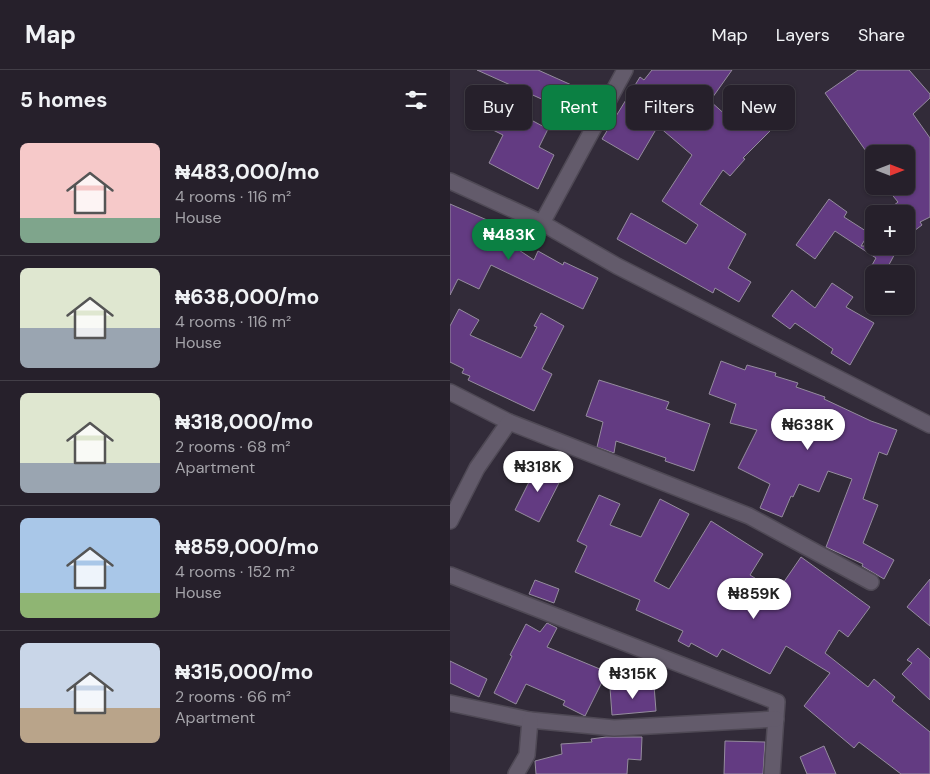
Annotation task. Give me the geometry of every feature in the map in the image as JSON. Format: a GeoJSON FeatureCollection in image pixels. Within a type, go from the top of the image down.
{"type":"FeatureCollection","features":[{"type":"Feature","properties":{"kind":"street"},"geometry":{"type":"LineString","coordinates":[[542,223],[625,70]]}},
{"type":"Feature","properties":{"kind":"street"},"geometry":{"type":"LineString","coordinates":[[450,181],[542,223],[618,266],[930,425]]}},
{"type":"Feature","properties":{"kind":"street"},"geometry":{"type":"LineString","coordinates":[[450,392],[509,422],[749,516],[872,582]]}},
{"type":"Feature","properties":{"kind":"street"},"geometry":{"type":"LineString","coordinates":[[450,520],[477,468],[509,422]]}},
{"type":"Feature","properties":{"kind":"street"},"geometry":{"type":"LineString","coordinates":[[450,575],[777,702],[772,774]]}},
{"type":"Feature","properties":{"kind":"street"},"geometry":{"type":"LineString","coordinates":[[450,702],[530,720],[614,728],[776,719]]}},
{"type":"Feature","properties":{"kind":"street"},"geometry":{"type":"LineString","coordinates":[[516,774],[527,755],[530,720]]}},
{"type":"Feature","properties":{"kind":"building"},"geometry":{"type":"Polygon","coordinates":[[[477,70],[538,70],[572,85],[542,85],[542,99],[532,95],[532,85],[510,85],[477,70]]]}},
{"type":"Feature","properties":{"kind":"building"},"geometry":{"type":"Polygon","coordinates":[[[652,70],[732,70],[713,97],[713,85],[635,85],[640,77],[644,80],[652,70]]]}},
{"type":"Feature","properties":{"kind":"building"},"geometry":{"type":"Polygon","coordinates":[[[858,70],[909,70],[930,94],[930,98],[913,114],[930,138],[930,217],[920,222],[922,225],[915,230],[915,205],[894,205],[898,202],[892,195],[915,195],[915,145],[865,145],[865,150],[825,93],[858,70]]]}},
{"type":"Feature","properties":{"kind":"building"},"geometry":{"type":"Polygon","coordinates":[[[626,100],[626,130],[656,130],[638,160],[602,139],[608,130],[616,130],[616,116],[626,100]]]}},
{"type":"Feature","properties":{"kind":"building"},"geometry":{"type":"Polygon","coordinates":[[[713,104],[723,113],[723,130],[771,130],[743,158],[745,159],[730,176],[723,170],[700,204],[746,234],[728,268],[751,282],[739,302],[715,288],[713,293],[617,239],[631,213],[686,244],[698,225],[662,201],[692,155],[663,130],[713,130],[713,104]]]}},
{"type":"Feature","properties":{"kind":"building"},"geometry":{"type":"Polygon","coordinates":[[[532,120],[542,126],[542,130],[548,130],[539,147],[554,155],[538,189],[489,163],[503,135],[493,130],[532,130],[532,120]]]}},
{"type":"Feature","properties":{"kind":"building"},"geometry":{"type":"Polygon","coordinates":[[[829,199],[847,212],[844,217],[865,230],[865,240],[861,246],[865,246],[865,251],[835,231],[815,259],[796,245],[829,199]]]}},
{"type":"Feature","properties":{"kind":"building"},"geometry":{"type":"Polygon","coordinates":[[[450,204],[494,223],[490,231],[534,260],[538,251],[563,265],[564,262],[598,278],[583,309],[491,265],[479,289],[458,279],[450,295],[450,204]]]}},
{"type":"Feature","properties":{"kind":"building"},"geometry":{"type":"Polygon","coordinates":[[[871,255],[894,255],[889,265],[872,265],[876,258],[871,255]]]}},
{"type":"Feature","properties":{"kind":"building"},"geometry":{"type":"Polygon","coordinates":[[[832,283],[853,297],[846,307],[874,323],[850,365],[831,353],[833,349],[795,323],[790,329],[772,316],[792,290],[815,308],[832,283]]]}},
{"type":"Feature","properties":{"kind":"building"},"geometry":{"type":"Polygon","coordinates":[[[459,309],[479,320],[470,335],[521,358],[537,327],[534,326],[541,313],[564,326],[542,369],[552,374],[534,411],[468,380],[470,376],[462,373],[464,369],[450,362],[450,326],[459,309]]]}},
{"type":"Feature","properties":{"kind":"building"},"geometry":{"type":"Polygon","coordinates":[[[721,361],[745,370],[747,365],[776,373],[775,376],[798,383],[796,387],[825,397],[824,399],[871,421],[897,430],[887,455],[879,452],[863,499],[878,505],[863,543],[894,560],[884,579],[862,566],[863,564],[826,547],[852,479],[828,471],[819,492],[799,484],[793,497],[791,496],[782,517],[760,508],[770,484],[738,468],[757,430],[730,423],[736,404],[709,394],[721,361]]]}},
{"type":"Feature","properties":{"kind":"building"},"geometry":{"type":"Polygon","coordinates":[[[599,380],[669,402],[666,409],[710,424],[694,471],[665,461],[666,458],[616,441],[614,453],[597,447],[603,422],[586,416],[599,380]]]}},
{"type":"Feature","properties":{"kind":"building"},"geometry":{"type":"Polygon","coordinates":[[[538,464],[562,477],[539,522],[515,510],[538,464]]]}},
{"type":"Feature","properties":{"kind":"building"},"geometry":{"type":"Polygon","coordinates":[[[599,495],[620,504],[610,525],[641,537],[660,499],[689,514],[654,581],[669,589],[711,521],[763,554],[750,575],[777,592],[801,557],[870,607],[848,637],[839,630],[825,653],[868,687],[874,679],[895,697],[892,701],[930,732],[930,774],[901,774],[859,742],[854,748],[804,706],[830,673],[786,646],[770,674],[722,649],[717,657],[691,643],[689,647],[678,641],[683,631],[636,610],[640,600],[575,572],[587,546],[577,541],[599,495]]]}},
{"type":"Feature","properties":{"kind":"building"},"geometry":{"type":"Polygon","coordinates":[[[930,579],[930,626],[907,607],[930,579]]]}},
{"type":"Feature","properties":{"kind":"building"},"geometry":{"type":"Polygon","coordinates":[[[535,580],[559,589],[554,603],[529,594],[535,580]]]}},
{"type":"Feature","properties":{"kind":"building"},"geometry":{"type":"Polygon","coordinates":[[[547,623],[557,628],[547,647],[607,672],[585,716],[563,705],[565,701],[526,684],[516,704],[494,693],[526,624],[540,632],[547,623]]]}},
{"type":"Feature","properties":{"kind":"building"},"geometry":{"type":"Polygon","coordinates":[[[918,648],[930,659],[930,700],[902,674],[912,663],[907,660],[918,648]]]}},
{"type":"Feature","properties":{"kind":"building"},"geometry":{"type":"Polygon","coordinates":[[[450,661],[487,679],[479,697],[450,683],[450,661]]]}},
{"type":"Feature","properties":{"kind":"building"},"geometry":{"type":"Polygon","coordinates":[[[654,685],[656,711],[612,715],[610,688],[654,685]]]}},
{"type":"Feature","properties":{"kind":"building"},"geometry":{"type":"Polygon","coordinates":[[[642,737],[641,760],[628,759],[627,774],[536,774],[535,761],[562,754],[561,744],[592,742],[591,739],[642,737]]]}},
{"type":"Feature","properties":{"kind":"building"},"geometry":{"type":"Polygon","coordinates":[[[725,741],[765,742],[763,774],[724,774],[725,741]]]}},
{"type":"Feature","properties":{"kind":"building"},"geometry":{"type":"Polygon","coordinates":[[[824,746],[836,774],[807,774],[800,757],[824,746]]]}}]}
